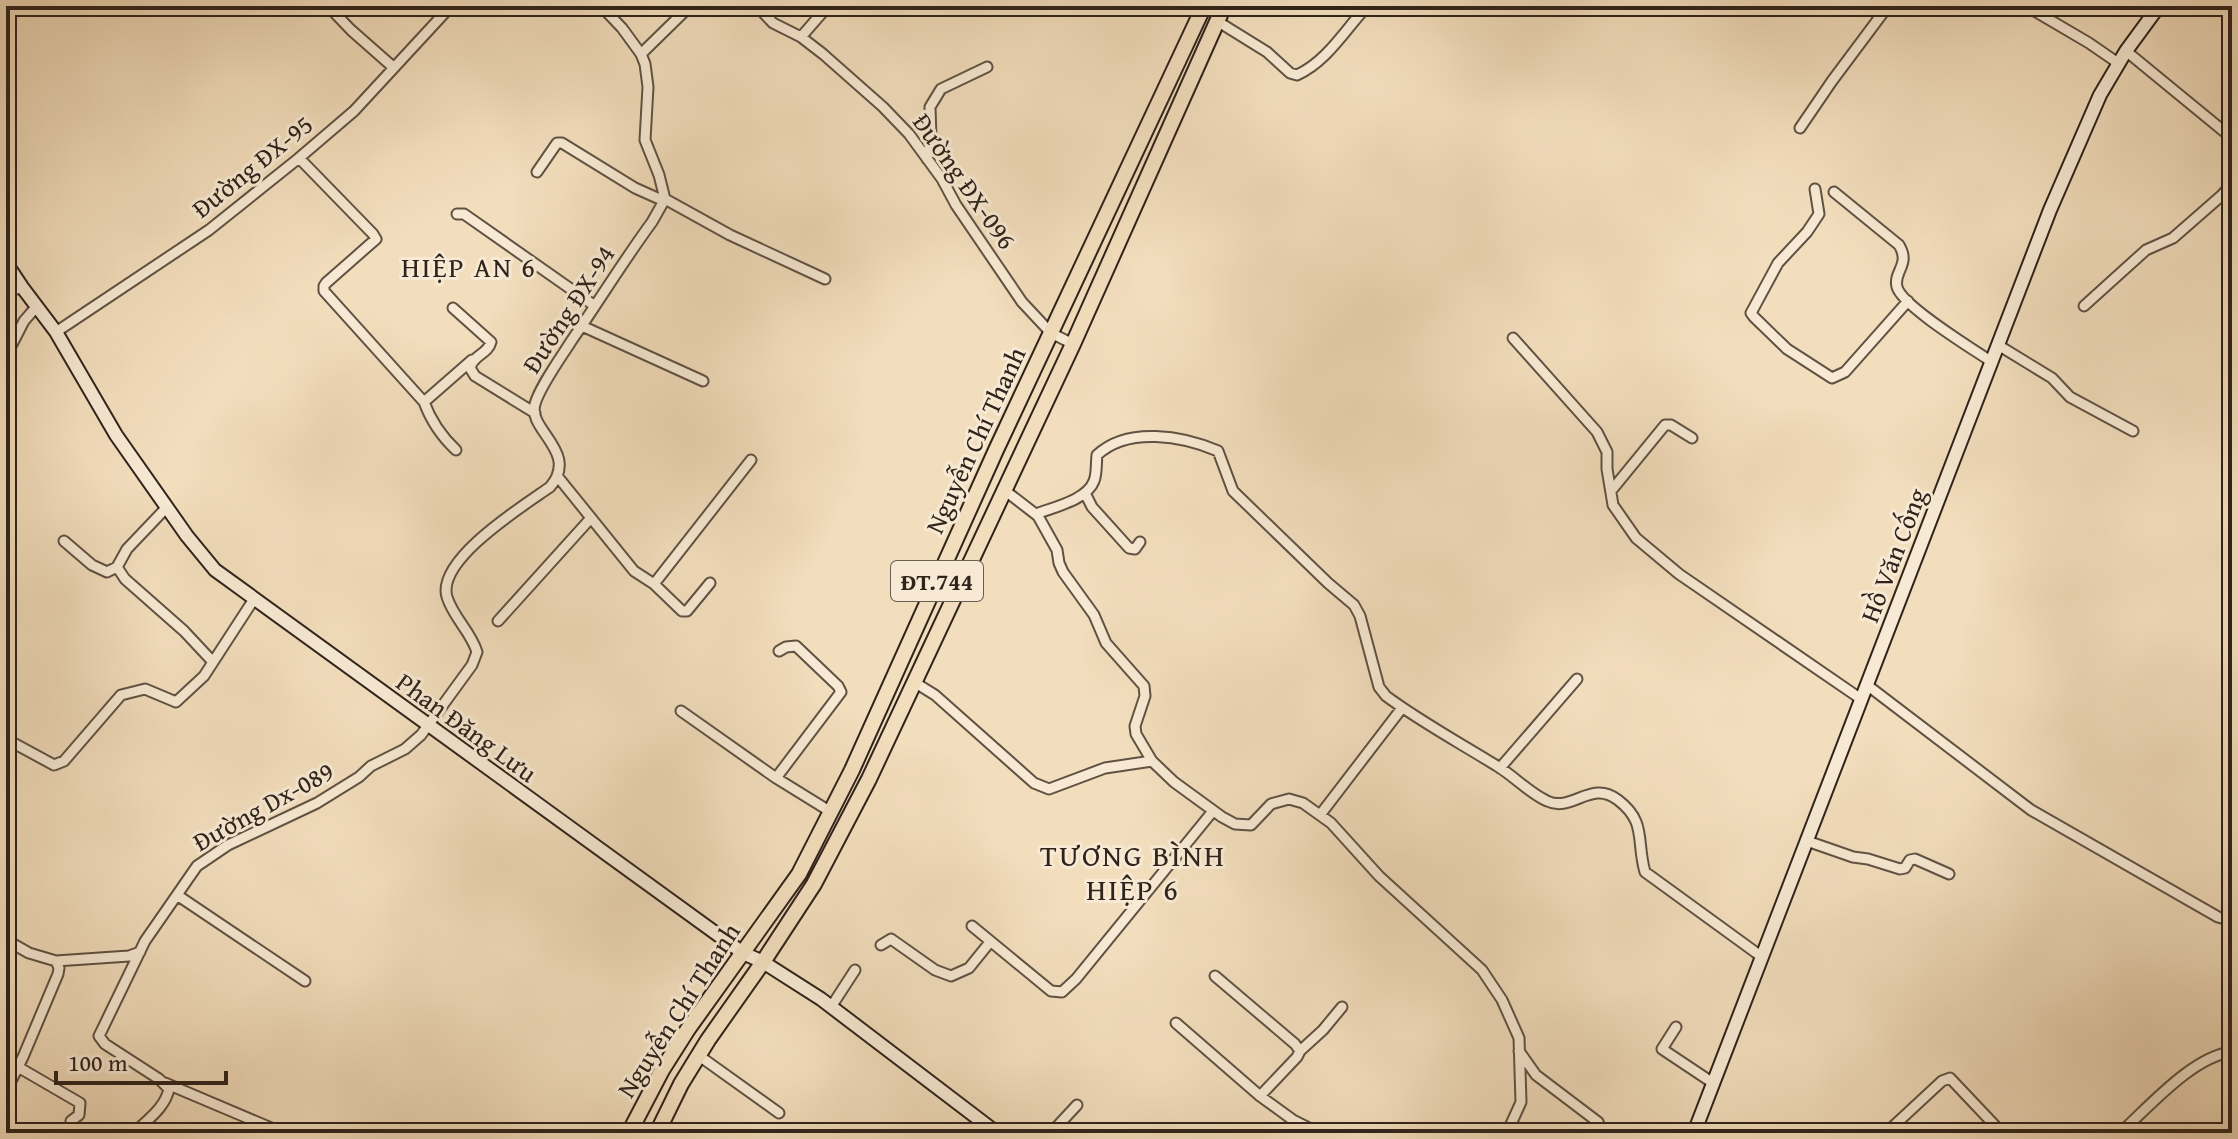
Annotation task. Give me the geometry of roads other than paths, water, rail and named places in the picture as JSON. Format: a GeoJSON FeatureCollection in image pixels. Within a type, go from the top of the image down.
{"type":"FeatureCollection","features":[{"type":"Feature","properties":{"kind":"main road","name":"Nguyễn Chí Thanh"},"geometry":{"type":"LineString","coordinates":[[629,1133],[688,1029],[799,874],[831,812],[1204,6]]}},
{"type":"Feature","properties":{"kind":"main road","name":"Nguyễn Chí Thanh"},"geometry":{"type":"LineString","coordinates":[[657,1133],[698,1055],[814,884],[869,779],[1073,344],[1224,6]]}},
{"type":"Feature","properties":{"kind":"main road"},"geometry":{"type":"LineString","coordinates":[[896,673],[914,682]]}},
{"type":"Feature","properties":{"kind":"street"},"geometry":{"type":"LineString","coordinates":[[328,6],[393,67]]}},
{"type":"Feature","properties":{"kind":"street","name":"Đường ĐX-95"},"geometry":{"type":"LineString","coordinates":[[56,332],[209,230],[299,158],[354,111],[451,6]]}},
{"type":"Feature","properties":{"kind":"street"},"geometry":{"type":"LineString","coordinates":[[601,6],[622,28],[645,64],[648,87],[645,140],[659,175],[664,200]]}},
{"type":"Feature","properties":{"kind":"street"},"geometry":{"type":"LineString","coordinates":[[641,54],[690,6]]}},
{"type":"Feature","properties":{"kind":"street","name":"Đường ĐX-096"},"geometry":{"type":"LineString","coordinates":[[757,6],[773,23],[801,37],[883,107],[909,134],[1022,302],[1051,333]]}},
{"type":"Feature","properties":{"kind":"street"},"geometry":{"type":"LineString","coordinates":[[801,37],[828,6]]}},
{"type":"Feature","properties":{"kind":"street"},"geometry":{"type":"LineString","coordinates":[[1800,128],[1888,6]]}},
{"type":"Feature","properties":{"kind":"street"},"geometry":{"type":"LineString","coordinates":[[2026,6],[2118,63]]}},
{"type":"Feature","properties":{"kind":"street","name":"Hồ Văn Cống"},"geometry":{"type":"LineString","coordinates":[[1694,1133],[2050,210],[2100,95],[2118,63],[2159,6]]}},
{"type":"Feature","properties":{"kind":"street"},"geometry":{"type":"LineString","coordinates":[[1217,21],[1297,75],[1312,67],[1361,13]]}},
{"type":"Feature","properties":{"kind":"street"},"geometry":{"type":"LineString","coordinates":[[2126,51],[2232,138]]}},
{"type":"Feature","properties":{"kind":"street"},"geometry":{"type":"LineString","coordinates":[[927,159],[931,138],[930,107],[941,89],[987,67]]}},
{"type":"Feature","properties":{"kind":"street"},"geometry":{"type":"LineString","coordinates":[[537,172],[557,143],[562,143],[635,188],[825,279]]}},
{"type":"Feature","properties":{"kind":"street"},"geometry":{"type":"LineString","coordinates":[[299,158],[376,239],[326,283],[324,291],[424,402],[444,439],[456,450]]}},
{"type":"Feature","properties":{"kind":"street"},"geometry":{"type":"LineString","coordinates":[[2084,306],[2146,250],[2173,238],[2232,184]]}},
{"type":"Feature","properties":{"kind":"street"},"geometry":{"type":"LineString","coordinates":[[1815,189],[1819,214],[1778,263],[1751,313],[1754,317],[1787,349],[1832,378],[1845,372],[1908,301]]}},
{"type":"Feature","properties":{"kind":"street"},"geometry":{"type":"LineString","coordinates":[[1834,192],[1899,245],[1904,253],[1904,262],[1896,282],[1898,291],[1992,362]]}},
{"type":"Feature","properties":{"kind":"street","name":"Đường ĐX-94"},"geometry":{"type":"LineString","coordinates":[[558,477],[558,457],[535,418],[534,405],[552,371],[664,200]]}},
{"type":"Feature","properties":{"kind":"street"},"geometry":{"type":"LineString","coordinates":[[457,214],[464,214],[595,306]]}},
{"type":"Feature","properties":{"kind":"street","name":"Phan Đăng Lưu"},"geometry":{"type":"LineString","coordinates":[[6,263],[56,332],[116,435],[187,536],[215,570],[743,953],[763,962],[831,1007],[997,1133]]}},
{"type":"Feature","properties":{"kind":"street"},"geometry":{"type":"LineString","coordinates":[[6,293],[22,287]]}},
{"type":"Feature","properties":{"kind":"street"},"geometry":{"type":"LineString","coordinates":[[6,356],[24,321],[37,306]]}},
{"type":"Feature","properties":{"kind":"street"},"geometry":{"type":"LineString","coordinates":[[424,402],[490,347],[491,342],[453,308]]}},
{"type":"Feature","properties":{"kind":"street"},"geometry":{"type":"LineString","coordinates":[[582,326],[703,381]]}},
{"type":"Feature","properties":{"kind":"street"},"geometry":{"type":"LineString","coordinates":[[1051,333],[1073,344]]}},
{"type":"Feature","properties":{"kind":"street"},"geometry":{"type":"LineString","coordinates":[[1513,338],[1597,432],[1607,452],[1613,505],[1636,538],[1679,574],[1861,699]]}},
{"type":"Feature","properties":{"kind":"street"},"geometry":{"type":"LineString","coordinates":[[1998,345],[2052,378],[2070,397],[2133,431]]}},
{"type":"Feature","properties":{"kind":"street"},"geometry":{"type":"LineString","coordinates":[[472,360],[470,368],[475,376],[535,413]]}},
{"type":"Feature","properties":{"kind":"street"},"geometry":{"type":"LineString","coordinates":[[1611,491],[1665,425],[1671,425],[1692,438]]}},
{"type":"Feature","properties":{"kind":"street"},"geometry":{"type":"LineString","coordinates":[[1036,514],[1085,493],[1096,478],[1097,455],[1105,448],[1133,438],[1151,436],[1218,451],[1233,491],[1354,605],[1360,616],[1379,687],[1386,696],[1549,802],[1564,802],[1601,792],[1619,800],[1637,819],[1645,872],[1762,957]]}},
{"type":"Feature","properties":{"kind":"street"},"geometry":{"type":"LineString","coordinates":[[654,584],[751,460]]}},
{"type":"Feature","properties":{"kind":"street"},"geometry":{"type":"LineString","coordinates":[[428,726],[472,665],[477,652],[447,597],[446,581],[461,559],[488,532],[550,487],[558,477],[634,571],[654,584],[682,611],[687,611],[710,583]]}},
{"type":"Feature","properties":{"kind":"street"},"geometry":{"type":"LineString","coordinates":[[1003,489],[1036,514],[1057,550],[1063,572],[1094,615],[1106,643],[1144,686],[1145,696],[1135,726],[1136,734],[1152,761],[1174,782],[1235,824],[1251,825],[1271,804],[1289,799],[1303,803],[1331,823],[1379,876],[1482,970],[1502,1000],[1519,1038],[1521,1102],[1507,1133]]}},
{"type":"Feature","properties":{"kind":"street"},"geometry":{"type":"LineString","coordinates":[[1085,493],[1092,507],[1129,548],[1135,549],[1140,542]]}},
{"type":"Feature","properties":{"kind":"street"},"geometry":{"type":"LineString","coordinates":[[64,541],[92,565],[107,572],[117,567],[127,549],[167,507]]}},
{"type":"Feature","properties":{"kind":"street"},"geometry":{"type":"LineString","coordinates":[[498,621],[591,518]]}},
{"type":"Feature","properties":{"kind":"street"},"geometry":{"type":"LineString","coordinates":[[117,567],[125,579],[184,631],[213,662]]}},
{"type":"Feature","properties":{"kind":"street"},"geometry":{"type":"LineString","coordinates":[[6,739],[54,765],[64,761],[121,695],[145,689],[176,702],[204,676],[254,599]]}},
{"type":"Feature","properties":{"kind":"street"},"geometry":{"type":"LineString","coordinates":[[776,778],[841,692],[796,646],[779,651]]}},
{"type":"Feature","properties":{"kind":"street"},"geometry":{"type":"LineString","coordinates":[[1500,768],[1577,679]]}},
{"type":"Feature","properties":{"kind":"street"},"geometry":{"type":"LineString","coordinates":[[914,682],[935,695],[1034,783],[1049,789],[1105,768],[1152,761]]}},
{"type":"Feature","properties":{"kind":"street"},"geometry":{"type":"LineString","coordinates":[[1867,685],[2031,810],[2218,917],[2232,921]]}},
{"type":"Feature","properties":{"kind":"street"},"geometry":{"type":"LineString","coordinates":[[1320,815],[1402,708]]}},
{"type":"Feature","properties":{"kind":"street"},"geometry":{"type":"LineString","coordinates":[[681,711],[776,778],[831,812]]}},
{"type":"Feature","properties":{"kind":"street","name":"Đường Dx-089"},"geometry":{"type":"LineString","coordinates":[[162,1082],[105,1044],[99,1036],[145,941],[191,874],[206,858],[228,845],[317,803],[371,766],[405,749],[428,726]]}},
{"type":"Feature","properties":{"kind":"street"},"geometry":{"type":"LineString","coordinates":[[972,926],[1051,991],[1062,992],[1076,979],[1213,811]]}},
{"type":"Feature","properties":{"kind":"street"},"geometry":{"type":"LineString","coordinates":[[1807,841],[1900,869],[1915,859],[1949,874]]}},
{"type":"Feature","properties":{"kind":"street"},"geometry":{"type":"LineString","coordinates":[[177,895],[305,981]]}},
{"type":"Feature","properties":{"kind":"street"},"geometry":{"type":"LineString","coordinates":[[881,945],[891,939],[935,970],[951,976],[969,968],[990,942]]}},
{"type":"Feature","properties":{"kind":"street"},"geometry":{"type":"LineString","coordinates":[[6,940],[29,953],[56,961],[129,956],[140,952]]}},
{"type":"Feature","properties":{"kind":"street"},"geometry":{"type":"LineString","coordinates":[[8,1083],[18,1067],[58,974],[56,961]]}},
{"type":"Feature","properties":{"kind":"street"},"geometry":{"type":"LineString","coordinates":[[831,1007],[855,970]]}},
{"type":"Feature","properties":{"kind":"street"},"geometry":{"type":"LineString","coordinates":[[1215,976],[1300,1051]]}},
{"type":"Feature","properties":{"kind":"street"},"geometry":{"type":"LineString","coordinates":[[1260,1096],[1342,1007]]}},
{"type":"Feature","properties":{"kind":"street"},"geometry":{"type":"LineString","coordinates":[[1176,1023],[1260,1096],[1293,1120],[1319,1133]]}},
{"type":"Feature","properties":{"kind":"street"},"geometry":{"type":"LineString","coordinates":[[1676,1027],[1662,1049],[1713,1083]]}},
{"type":"Feature","properties":{"kind":"street"},"geometry":{"type":"LineString","coordinates":[[1519,1051],[1536,1075],[1598,1122],[1603,1133]]}},
{"type":"Feature","properties":{"kind":"street"},"geometry":{"type":"LineString","coordinates":[[2120,1133],[2192,1069],[2216,1055],[2232,1052]]}},
{"type":"Feature","properties":{"kind":"street"},"geometry":{"type":"LineString","coordinates":[[698,1055],[779,1113]]}},
{"type":"Feature","properties":{"kind":"street"},"geometry":{"type":"LineString","coordinates":[[18,1067],[80,1103],[79,1115],[71,1121]]}},
{"type":"Feature","properties":{"kind":"street"},"geometry":{"type":"LineString","coordinates":[[1886,1133],[1942,1081],[1950,1078],[2002,1133]]}},
{"type":"Feature","properties":{"kind":"street"},"geometry":{"type":"LineString","coordinates":[[134,1133],[167,1098],[169,1089],[162,1082]]}},
{"type":"Feature","properties":{"kind":"street"},"geometry":{"type":"LineString","coordinates":[[162,1082],[283,1133]]}},
{"type":"Feature","properties":{"kind":"street"},"geometry":{"type":"LineString","coordinates":[[1051,1133],[1077,1105]]}},
{"type":"Feature","properties":{"kind":"district","name":"HIỆP AN 6"},"geometry":{"type":"Point","coordinates":[469,266]}},
{"type":"Feature","properties":{"kind":"district","name":"TƯƠNG BÌNH HIỆP 6"},"geometry":{"type":"Point","coordinates":[1133,872]}}]}
